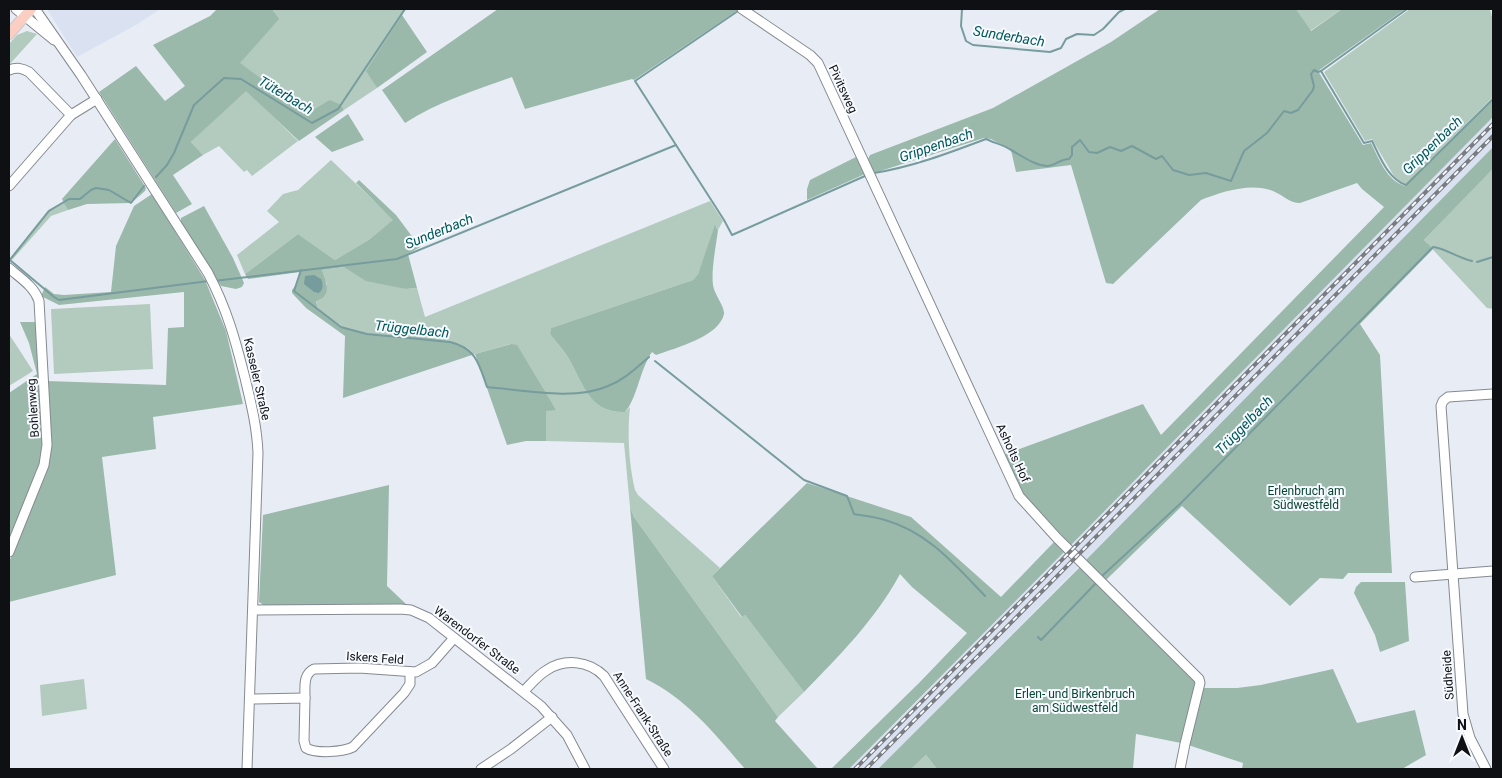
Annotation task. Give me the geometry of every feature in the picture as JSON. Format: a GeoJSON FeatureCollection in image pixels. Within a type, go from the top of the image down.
{"type":"FeatureCollection","features":[{"type":"Feature","properties":{"kind":"main road"},"geometry":{"type":"LineString","coordinates":[[9,34],[28,12]]}},
{"type":"Feature","properties":{"kind":"street","name":"Kasseler Straße"},"geometry":{"type":"LineString","coordinates":[[16,9],[28,12],[59,44]]}},
{"type":"Feature","properties":{"kind":"street","name":"Kasseler Straße"},"geometry":{"type":"LineString","coordinates":[[36,9],[97,99],[208,273],[225,308],[234,333],[257,432],[259,465],[247,769]]}},
{"type":"Feature","properties":{"kind":"street","name":"Pivitsweg"},"geometry":{"type":"LineString","coordinates":[[742,9],[814,59],[860,156]]}},
{"type":"Feature","properties":{"kind":"street"},"geometry":{"type":"LineString","coordinates":[[9,70],[21,68],[29,72],[71,115]]}},
{"type":"Feature","properties":{"kind":"street"},"geometry":{"type":"LineString","coordinates":[[9,186],[71,115],[97,99]]}},
{"type":"Feature","properties":{"kind":"street","name":"Asholts Hof"},"geometry":{"type":"LineString","coordinates":[[860,156],[1019,496],[1056,538],[1199,680],[1200,684],[1180,769]]}},
{"type":"Feature","properties":{"kind":"street","name":"Bohlenweg"},"geometry":{"type":"LineString","coordinates":[[9,268],[30,286],[36,294],[38,301],[47,444],[44,466],[9,552]]}},
{"type":"Feature","properties":{"kind":"street","name":"Südheide"},"geometry":{"type":"LineString","coordinates":[[1486,769],[1470,738],[1463,714],[1441,406],[1443,400],[1448,397],[1493,394]]}},
{"type":"Feature","properties":{"kind":"street"},"geometry":{"type":"LineString","coordinates":[[1415,577],[1493,572]]}},
{"type":"Feature","properties":{"kind":"street","name":"Warendorfer Straße"},"geometry":{"type":"LineString","coordinates":[[254,610],[400,608],[411,610],[429,618],[524,691],[552,717],[572,743],[585,769]]}},
{"type":"Feature","properties":{"kind":"street","name":"Iskers Feld"},"geometry":{"type":"LineString","coordinates":[[410,673],[410,684],[404,693],[357,743],[349,749],[314,752],[306,748],[304,741],[306,677],[310,670],[359,668],[410,673],[420,671],[432,663],[454,638]]}},
{"type":"Feature","properties":{"kind":"street","name":"Anne-Frank-Straße"},"geometry":{"type":"LineString","coordinates":[[524,691],[546,670],[556,665],[572,662],[594,667],[604,676],[664,769]]}},
{"type":"Feature","properties":{"kind":"street"},"geometry":{"type":"LineString","coordinates":[[250,699],[305,698]]}},
{"type":"Feature","properties":{"kind":"street"},"geometry":{"type":"LineString","coordinates":[[481,769],[511,749],[552,717]]}},
{"type":"Feature","properties":{"kind":"shaded area"},"geometry":{"type":"Polygon","coordinates":[[[47,9],[160,9],[136,25],[77,57],[47,9]]]}},
{"type":"Feature","properties":{"kind":"shaded area"},"geometry":{"type":"Polygon","coordinates":[[[272,9],[406,9],[367,71],[377,88],[344,110],[341,105],[309,113],[239,63],[278,19],[272,9]]]}},
{"type":"Feature","properties":{"kind":"shaded area"},"geometry":{"type":"Polygon","coordinates":[[[1296,9],[1342,9],[1310,31],[1296,9]]]}},
{"type":"Feature","properties":{"kind":"shaded area"},"geometry":{"type":"Polygon","coordinates":[[[1410,9],[1490,9],[1493,21],[1493,97],[1406,184],[1394,176],[1372,139],[1365,141],[1324,72],[1410,9]]]}},
{"type":"Feature","properties":{"kind":"shaded area"},"geometry":{"type":"Polygon","coordinates":[[[27,31],[37,34],[9,65],[9,44],[17,35],[27,31]]]}},
{"type":"Feature","properties":{"kind":"shaded area"},"geometry":{"type":"Polygon","coordinates":[[[246,90],[298,141],[252,176],[247,170],[244,172],[219,146],[203,155],[191,142],[246,90]]]}},
{"type":"Feature","properties":{"kind":"shaded area"},"geometry":{"type":"Polygon","coordinates":[[[1493,117],[1493,147],[1330,314],[878,769],[849,769],[1493,117]]]}},
{"type":"Feature","properties":{"kind":"shaded area"},"geometry":{"type":"Polygon","coordinates":[[[331,160],[394,220],[370,239],[335,260],[298,234],[245,274],[237,255],[279,222],[267,211],[283,194],[298,190],[331,160]]]}},
{"type":"Feature","properties":{"kind":"shaded area"},"geometry":{"type":"Polygon","coordinates":[[[1493,169],[1493,309],[1487,308],[1424,240],[1493,169]]]}},
{"type":"Feature","properties":{"kind":"shaded area"},"geometry":{"type":"Polygon","coordinates":[[[64,201],[68,210],[51,216],[12,260],[10,258],[48,210],[64,201]]]}},
{"type":"Feature","properties":{"kind":"shaded area"},"geometry":{"type":"Polygon","coordinates":[[[710,201],[723,221],[718,230],[716,226],[698,274],[693,280],[551,328],[550,334],[567,356],[589,396],[595,403],[613,411],[625,412],[630,407],[630,459],[635,490],[638,495],[720,568],[712,576],[741,617],[745,615],[804,692],[778,717],[634,517],[630,507],[624,443],[546,441],[546,410],[556,410],[510,344],[475,354],[466,347],[346,329],[318,310],[316,300],[321,299],[327,284],[322,270],[345,267],[406,289],[417,288],[425,317],[710,201]]]}},
{"type":"Feature","properties":{"kind":"shaded area"},"geometry":{"type":"Polygon","coordinates":[[[314,275],[321,279],[322,288],[319,293],[314,292],[304,284],[305,276],[314,275]]]}},
{"type":"Feature","properties":{"kind":"shaded area"},"geometry":{"type":"Polygon","coordinates":[[[150,304],[153,369],[54,374],[51,309],[150,304]]]}},
{"type":"Feature","properties":{"kind":"shaded area"},"geometry":{"type":"Polygon","coordinates":[[[9,334],[33,371],[9,386],[9,334]]]}},
{"type":"Feature","properties":{"kind":"shaded area"},"geometry":{"type":"Polygon","coordinates":[[[84,679],[87,709],[42,716],[40,685],[84,679]]]}},
{"type":"Feature","properties":{"kind":"shaded area"},"geometry":{"type":"Polygon","coordinates":[[[926,755],[937,769],[911,769],[926,755]]]}},
{"type":"Feature","properties":{"kind":"green space"},"geometry":{"type":"Polygon","coordinates":[[[217,9],[272,9],[279,19],[240,63],[308,113],[330,100],[341,105],[344,110],[299,141],[246,91],[191,142],[203,155],[173,175],[192,204],[176,213],[99,92],[136,66],[165,101],[185,86],[153,45],[210,16],[217,9]]]}},
{"type":"Feature","properties":{"kind":"green space"},"geometry":{"type":"Polygon","coordinates":[[[498,9],[738,10],[634,80],[525,109],[512,77],[443,103],[405,123],[382,90],[498,9]]]}},
{"type":"Feature","properties":{"kind":"green space"},"geometry":{"type":"Polygon","coordinates":[[[1160,9],[1296,9],[1311,31],[1342,9],[1405,9],[1318,71],[1363,145],[1371,143],[1388,174],[1405,186],[1493,100],[1493,117],[1071,545],[1022,493],[1003,455],[1143,404],[1161,435],[1384,207],[1357,183],[1300,203],[1293,202],[1264,188],[1255,187],[1227,191],[1201,200],[1113,284],[1106,283],[1071,165],[1016,172],[1011,150],[991,139],[984,138],[871,174],[867,161],[870,155],[993,108],[1111,42],[1160,9]]]}},
{"type":"Feature","properties":{"kind":"green space"},"geometry":{"type":"Polygon","coordinates":[[[402,15],[427,52],[377,88],[366,71],[402,15]]]}},
{"type":"Feature","properties":{"kind":"green space"},"geometry":{"type":"Polygon","coordinates":[[[348,114],[364,140],[332,152],[315,137],[348,114]]]}},
{"type":"Feature","properties":{"kind":"green space"},"geometry":{"type":"Polygon","coordinates":[[[115,139],[146,188],[145,191],[131,203],[87,204],[68,210],[62,199],[115,139]]]}},
{"type":"Feature","properties":{"kind":"green space","name":"Erlenbruch am Südwestfeld"},"geometry":{"type":"Polygon","coordinates":[[[1493,147],[1493,169],[1424,240],[1433,249],[1360,324],[1380,355],[1392,573],[1348,573],[1343,579],[1320,578],[1290,606],[1182,506],[1105,581],[1085,561],[1493,147]]]}},
{"type":"Feature","properties":{"kind":"green space"},"geometry":{"type":"Polygon","coordinates":[[[856,157],[865,174],[807,200],[807,189],[810,180],[856,157]]]}},
{"type":"Feature","properties":{"kind":"green space"},"geometry":{"type":"Polygon","coordinates":[[[359,180],[396,215],[420,247],[408,254],[417,288],[406,289],[366,281],[344,267],[322,270],[327,288],[325,296],[316,301],[318,310],[343,328],[379,335],[447,341],[462,346],[475,354],[343,398],[345,336],[306,308],[292,293],[300,272],[248,279],[245,274],[298,234],[335,260],[370,239],[393,220],[356,183],[359,180]]]}},
{"type":"Feature","properties":{"kind":"green space"},"geometry":{"type":"Polygon","coordinates":[[[152,194],[205,280],[226,331],[243,404],[153,417],[156,449],[102,457],[116,575],[9,602],[9,562],[42,479],[47,381],[166,385],[168,328],[184,327],[184,292],[59,305],[41,296],[45,287],[54,294],[64,295],[111,292],[116,246],[134,206],[152,194]]]}},
{"type":"Feature","properties":{"kind":"green space"},"geometry":{"type":"Polygon","coordinates":[[[204,206],[233,258],[244,283],[242,287],[236,289],[221,286],[181,223],[181,218],[204,206]]]}},
{"type":"Feature","properties":{"kind":"green space"},"geometry":{"type":"Polygon","coordinates":[[[715,225],[718,230],[713,279],[714,289],[724,311],[720,322],[705,335],[685,345],[656,355],[652,352],[644,367],[633,400],[625,412],[603,408],[595,403],[589,396],[567,356],[550,334],[551,328],[693,280],[698,274],[715,225]]]}},
{"type":"Feature","properties":{"kind":"green space"},"geometry":{"type":"Polygon","coordinates":[[[20,322],[37,322],[45,445],[42,460],[9,547],[9,393],[37,374],[29,343],[20,322]]]}},
{"type":"Feature","properties":{"kind":"green space"},"geometry":{"type":"Polygon","coordinates":[[[511,344],[517,345],[556,410],[546,411],[546,441],[526,441],[507,445],[475,354],[511,344]]]}},
{"type":"Feature","properties":{"kind":"green space"},"geometry":{"type":"Polygon","coordinates":[[[807,483],[911,517],[1001,597],[1055,541],[1065,551],[849,769],[831,769],[967,633],[912,587],[900,574],[868,622],[804,692],[745,615],[742,617],[712,576],[807,483]]]}},
{"type":"Feature","properties":{"kind":"green space"},"geometry":{"type":"Polygon","coordinates":[[[389,485],[387,586],[406,604],[265,606],[259,602],[263,515],[389,485]]]}},
{"type":"Feature","properties":{"kind":"green space"},"geometry":{"type":"Polygon","coordinates":[[[630,507],[634,517],[778,717],[775,721],[818,769],[745,769],[688,707],[661,687],[646,679],[630,507]]]}},
{"type":"Feature","properties":{"kind":"green space","name":"Erlen- und Birkenbruch am Südwestfeld"},"geometry":{"type":"Polygon","coordinates":[[[1081,566],[1197,682],[1181,743],[1136,734],[1133,769],[937,769],[926,755],[911,769],[878,769],[1081,566]]]}},
{"type":"Feature","properties":{"kind":"green space"},"geometry":{"type":"Polygon","coordinates":[[[1361,582],[1405,582],[1409,641],[1380,652],[1375,635],[1354,593],[1356,587],[1361,582]]]}},
{"type":"Feature","properties":{"kind":"green space"},"geometry":{"type":"Polygon","coordinates":[[[1333,669],[1357,723],[1415,710],[1426,755],[1402,769],[1242,769],[1243,763],[1188,745],[1203,688],[1237,688],[1261,685],[1333,669]]]}},
{"type":"Feature","properties":{"kind":"waterway","name":"Tüterbach"},"geometry":{"type":"LineString","coordinates":[[156,177],[167,165],[174,153],[194,105],[224,78],[241,79],[312,123],[338,109],[405,9]]}},
{"type":"Feature","properties":{"kind":"waterway","name":"Sunderbach"},"geometry":{"type":"LineString","coordinates":[[962,9],[961,26],[966,41],[973,45],[1050,52],[1061,48],[1066,39],[1077,34],[1094,35],[1103,29],[1119,12],[1125,9]]}},
{"type":"Feature","properties":{"kind":"waterway","name":"Grippenbach"},"geometry":{"type":"LineString","coordinates":[[874,173],[916,163],[986,139],[1033,162],[1050,166],[1069,159],[1072,155],[1072,147],[1080,140],[1089,152],[1097,153],[1110,147],[1121,151],[1132,146],[1156,159],[1162,156],[1173,170],[1189,175],[1206,173],[1231,181],[1244,151],[1267,133],[1284,111],[1291,113],[1298,110],[1313,90],[1311,74],[1314,70],[1321,71],[1407,9]]}},
{"type":"Feature","properties":{"kind":"waterway","name":"Trüggelbach"},"geometry":{"type":"LineString","coordinates":[[738,11],[635,81],[732,235],[865,176]]}},
{"type":"Feature","properties":{"kind":"waterway","name":"Grippenbach"},"geometry":{"type":"LineString","coordinates":[[1321,71],[1364,143],[1372,141],[1389,173],[1406,185],[1493,99]]}},
{"type":"Feature","properties":{"kind":"waterway","name":"Sunderbach"},"geometry":{"type":"LineString","coordinates":[[214,281],[397,259],[676,145]]}},
{"type":"Feature","properties":{"kind":"waterway","name":"Tüterbach"},"geometry":{"type":"LineString","coordinates":[[9,261],[49,211],[69,199],[80,199],[96,188],[109,190],[131,203],[144,186]]}},
{"type":"Feature","properties":{"kind":"waterway","name":"Trüggelbach"},"geometry":{"type":"LineString","coordinates":[[1101,577],[1181,503],[1433,247],[1472,261]]}},
{"type":"Feature","properties":{"kind":"waterway","name":"Trüggelbach"},"geometry":{"type":"LineString","coordinates":[[1477,262],[1493,257]]}},
{"type":"Feature","properties":{"kind":"waterway","name":"Sunderbach"},"geometry":{"type":"LineString","coordinates":[[10,260],[59,300],[209,281]]}},
{"type":"Feature","properties":{"kind":"waterway","name":"Trüggelbach"},"geometry":{"type":"LineString","coordinates":[[301,270],[294,291],[341,327],[367,334],[450,342],[459,345],[466,348],[475,358],[487,387],[549,393],[580,393],[608,386],[630,373],[649,357]]}},
{"type":"Feature","properties":{"kind":"waterway","name":"Trüggelbach"},"geometry":{"type":"LineString","coordinates":[[655,361],[804,480],[847,496],[854,514],[900,525],[928,541],[952,561],[985,596]]}},
{"type":"Feature","properties":{"kind":"waterway","name":"Trüggelbach"},"geometry":{"type":"LineString","coordinates":[[1038,637],[1041,640],[1098,581]]}},
{"type":"Feature","properties":{"kind":"railway"},"geometry":{"type":"LineString","coordinates":[[855,769],[1493,124]]}},
{"type":"Feature","properties":{"kind":"railway"},"geometry":{"type":"LineString","coordinates":[[866,769],[1493,136]]}}]}
